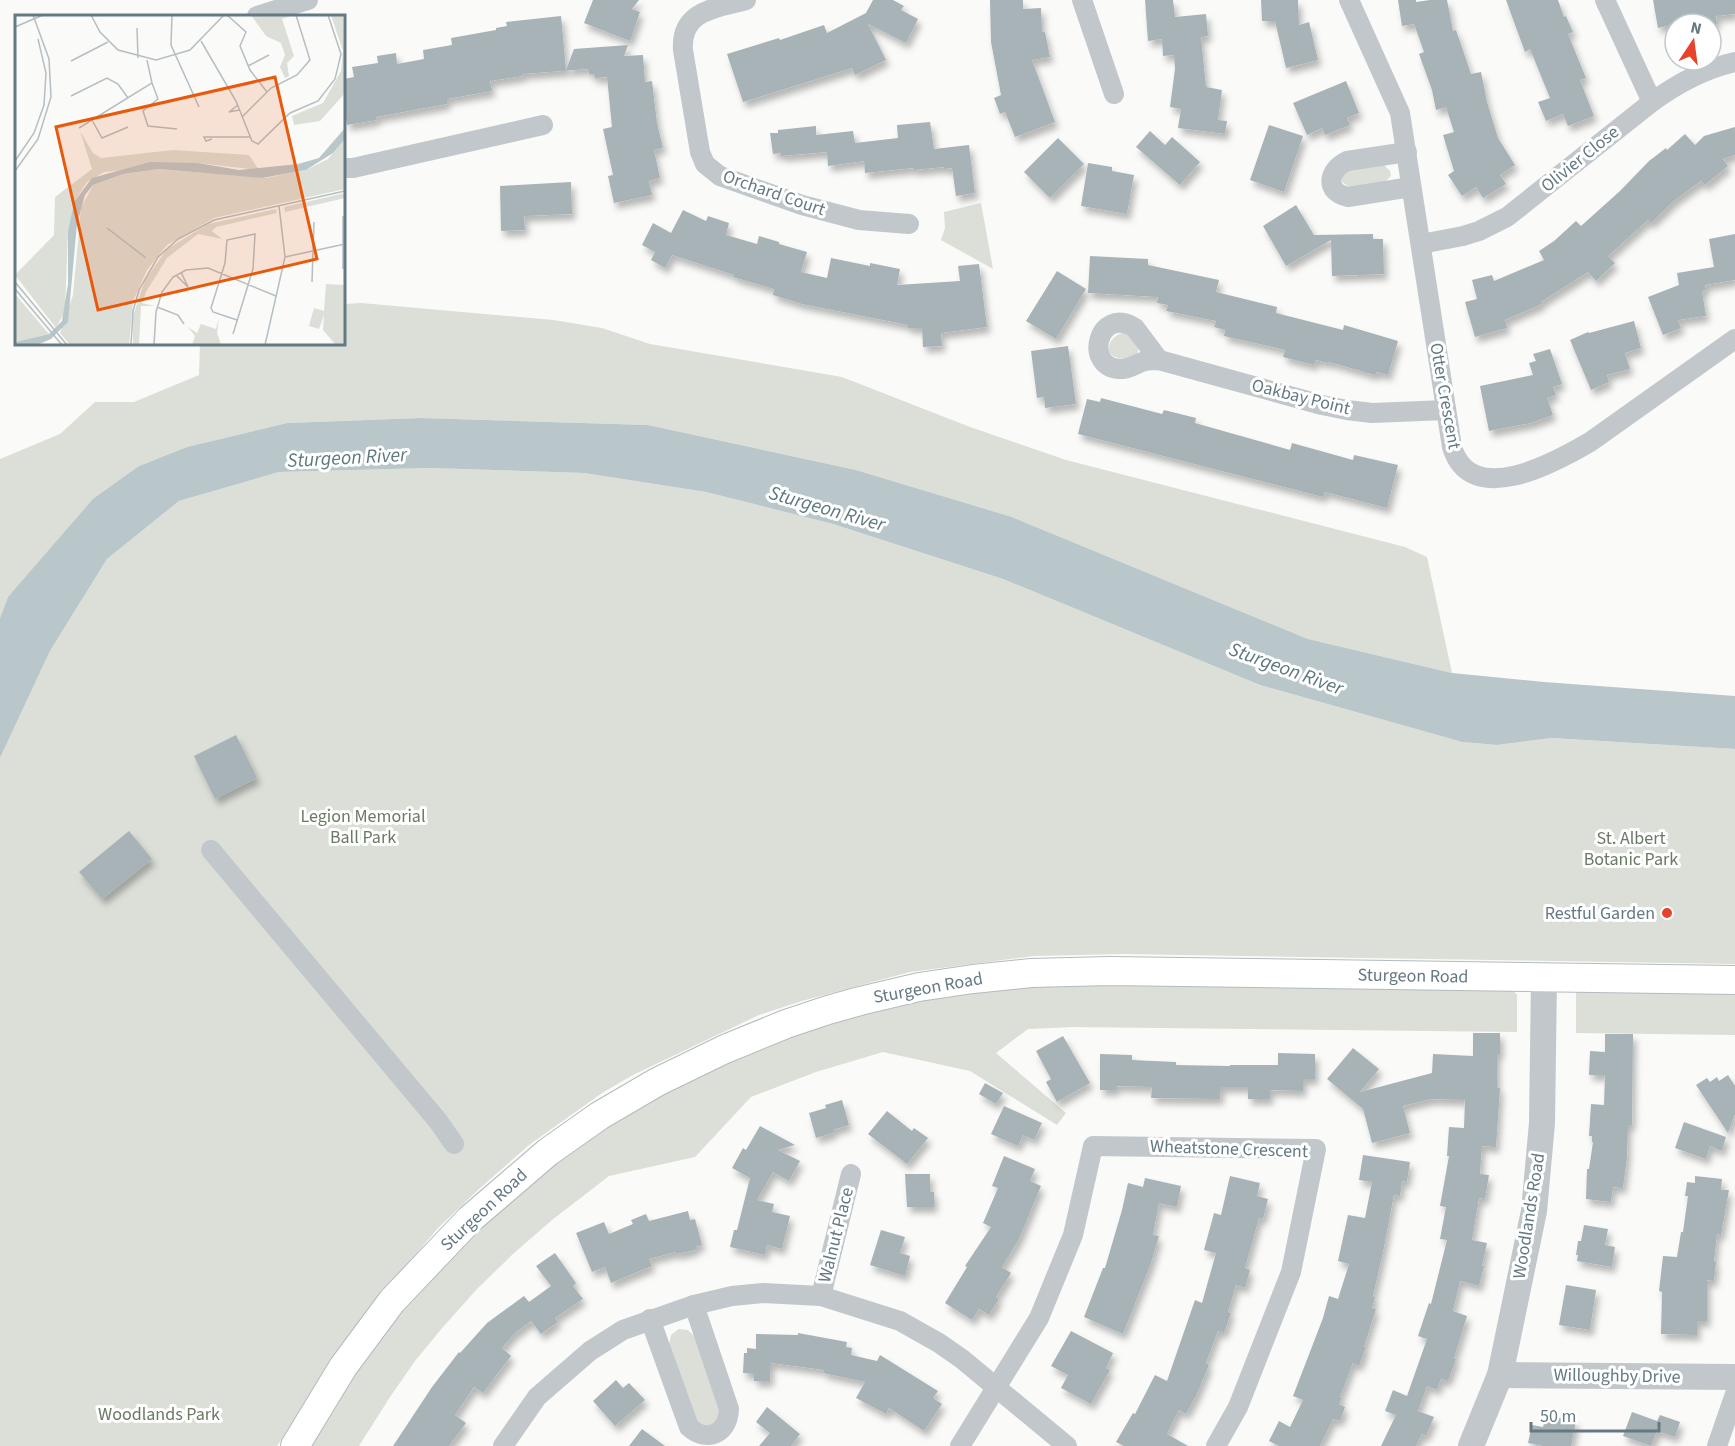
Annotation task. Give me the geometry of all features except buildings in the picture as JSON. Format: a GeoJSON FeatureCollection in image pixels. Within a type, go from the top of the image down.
{"type":"FeatureCollection","features":[{"type":"Feature","properties":{"kind":"main road","name":"Sturgeon Road"},"geometry":{"type":"LineString","coordinates":[[295,1446],[343,1367],[393,1301],[479,1211],[548,1152],[599,1116],[657,1082],[725,1049],[828,1010],[919,987],[1031,973],[1110,971],[1735,980]]}},
{"type":"Feature","properties":{"kind":"street"},"geometry":{"type":"LineString","coordinates":[[264,15],[284,12],[308,0]]}},
{"type":"Feature","properties":{"kind":"street","name":"Orchard Court"},"geometry":{"type":"LineString","coordinates":[[746,0],[697,15],[690,21],[683,35],[682,50],[700,152],[705,164],[720,176],[802,205],[859,220],[909,224]]}},
{"type":"Feature","properties":{"kind":"street"},"geometry":{"type":"LineString","coordinates":[[1082,0],[1114,94]]}},
{"type":"Feature","properties":{"kind":"street","name":"Otter Crescent"},"geometry":{"type":"LineString","coordinates":[[1349,0],[1400,113],[1452,447],[1458,462],[1466,471],[1483,478],[1501,478],[1554,461],[1590,442],[1735,339]]}},
{"type":"Feature","properties":{"kind":"street"},"geometry":{"type":"LineString","coordinates":[[1605,0],[1652,102]]}},
{"type":"Feature","properties":{"kind":"street","name":"Olivier Close"},"geometry":{"type":"LineString","coordinates":[[1421,244],[1463,236],[1508,217],[1652,102],[1687,79],[1711,68],[1735,62]]}},
{"type":"Feature","properties":{"kind":"street"},"geometry":{"type":"LineString","coordinates":[[345,168],[364,166],[543,125]]}},
{"type":"Feature","properties":{"kind":"street"},"geometry":{"type":"LineString","coordinates":[[1407,152],[1340,164],[1335,169],[1332,186],[1341,196],[1348,197],[1412,187]]}},
{"type":"Feature","properties":{"kind":"street","name":"Oakbay Point"},"geometry":{"type":"LineString","coordinates":[[1159,360],[1347,410],[1372,412],[1446,410]]}},
{"type":"Feature","properties":{"kind":"street"},"geometry":{"type":"LineString","coordinates":[[211,850],[431,1112],[454,1144]]}},
{"type":"Feature","properties":{"kind":"street","name":"Woodlands Road"},"geometry":{"type":"LineString","coordinates":[[1471,1446],[1500,1375],[1535,1200],[1542,1123],[1544,978]]}},
{"type":"Feature","properties":{"kind":"street","name":"Wheatstone Crescent"},"geometry":{"type":"LineString","coordinates":[[996,1387],[1039,1318],[1073,1235],[1093,1146],[1316,1149],[1291,1272],[1238,1407],[1216,1446]]}},
{"type":"Feature","properties":{"kind":"street","name":"Walnut Place"},"geometry":{"type":"LineString","coordinates":[[821,1296],[851,1174]]}},
{"type":"Feature","properties":{"kind":"street"},"geometry":{"type":"LineString","coordinates":[[503,1446],[537,1397],[590,1351],[622,1330],[694,1305],[732,1296],[763,1293],[821,1296],[900,1321],[962,1359],[1066,1446]]}},
{"type":"Feature","properties":{"kind":"street"},"geometry":{"type":"LineString","coordinates":[[650,1319],[689,1427],[701,1434],[716,1433],[726,1424],[729,1410],[694,1305]]}},
{"type":"Feature","properties":{"kind":"street","name":"Willoughby Drive"},"geometry":{"type":"LineString","coordinates":[[1500,1375],[1735,1377]]}},
{"type":"Feature","properties":{"kind":"street"},"geometry":{"type":"LineString","coordinates":[[960,1446],[996,1387]]}},
{"type":"Feature","properties":{"kind":"street"},"geometry":{"type":"LineString","coordinates":[[1717,1446],[1735,1394]]}},
{"type":"Feature","properties":{"kind":"green space"},"geometry":{"type":"Polygon","coordinates":[[[1384,165],[1390,171],[1391,176],[1385,182],[1351,188],[1342,182],[1348,170],[1384,165]]]}},
{"type":"Feature","properties":{"kind":"green space"},"geometry":{"type":"Polygon","coordinates":[[[981,203],[993,269],[941,240],[945,228],[944,212],[981,203]]]}},
{"type":"Feature","properties":{"kind":"green space"},"geometry":{"type":"Polygon","coordinates":[[[361,303],[553,320],[602,328],[650,344],[842,377],[970,427],[1066,460],[1405,547],[1427,557],[1452,673],[1308,639],[1012,517],[856,470],[648,425],[421,418],[287,423],[187,447],[139,466],[8,597],[0,618],[0,459],[60,434],[95,402],[134,402],[199,375],[200,345],[345,345],[345,304],[361,303]]]}},
{"type":"Feature","properties":{"kind":"green space"},"geometry":{"type":"Polygon","coordinates":[[[1122,333],[1129,335],[1138,353],[1120,358],[1110,353],[1111,342],[1122,333]]]}},
{"type":"Feature","properties":{"kind":"green space","name":"Legion Memorial Ball Park"},"geometry":{"type":"Polygon","coordinates":[[[429,468],[584,473],[706,492],[833,524],[1003,579],[1260,685],[1462,742],[1497,745],[1551,738],[1735,749],[1735,964],[1123,954],[1034,956],[910,972],[802,1001],[759,1015],[633,1075],[602,1093],[529,1145],[438,1228],[374,1304],[277,1446],[0,1446],[0,758],[50,651],[107,559],[179,501],[279,472],[429,468]]]}},
{"type":"Feature","properties":{"kind":"green space"},"geometry":{"type":"Polygon","coordinates":[[[1035,984],[1513,990],[1517,995],[1517,1032],[1072,1027],[1028,1029],[996,1053],[1066,1113],[1057,1125],[970,1071],[883,1052],[816,1072],[751,1097],[695,1157],[609,1176],[552,1220],[477,1289],[415,1361],[359,1446],[307,1446],[375,1341],[405,1302],[513,1194],[626,1112],[766,1044],[902,1002],[1035,984]]]}},
{"type":"Feature","properties":{"kind":"green space"},"geometry":{"type":"Polygon","coordinates":[[[1735,990],[1735,1035],[1576,1033],[1576,992],[1735,990]]]}},
{"type":"Feature","properties":{"kind":"green space"},"geometry":{"type":"Polygon","coordinates":[[[679,1329],[688,1330],[695,1337],[720,1412],[714,1423],[710,1425],[697,1422],[669,1345],[671,1335],[679,1329]]]}},
{"type":"Feature","properties":{"kind":"water","name":"Sturgeon River"},"geometry":{"type":"Polygon","coordinates":[[[421,418],[648,425],[856,470],[1012,517],[1308,639],[1452,673],[1735,696],[1735,749],[1551,738],[1497,745],[1462,742],[1260,685],[1003,579],[833,524],[706,492],[584,473],[429,468],[279,472],[179,501],[107,559],[50,651],[0,758],[0,618],[8,597],[93,499],[139,466],[187,447],[287,423],[421,418]]]}},
{"type":"Feature","properties":{"kind":"place","name":"Restful Garden"},"geometry":{"type":"Point","coordinates":[1667,913]}},
{"type":"Feature","properties":{"kind":"park label","name":"St. Albert Botanic Park"},"geometry":{"type":"Point","coordinates":[1631,848]}},
{"type":"Feature","properties":{"kind":"park label","name":"Woodlands Park"},"geometry":{"type":"Point","coordinates":[159,1414]}}]}
